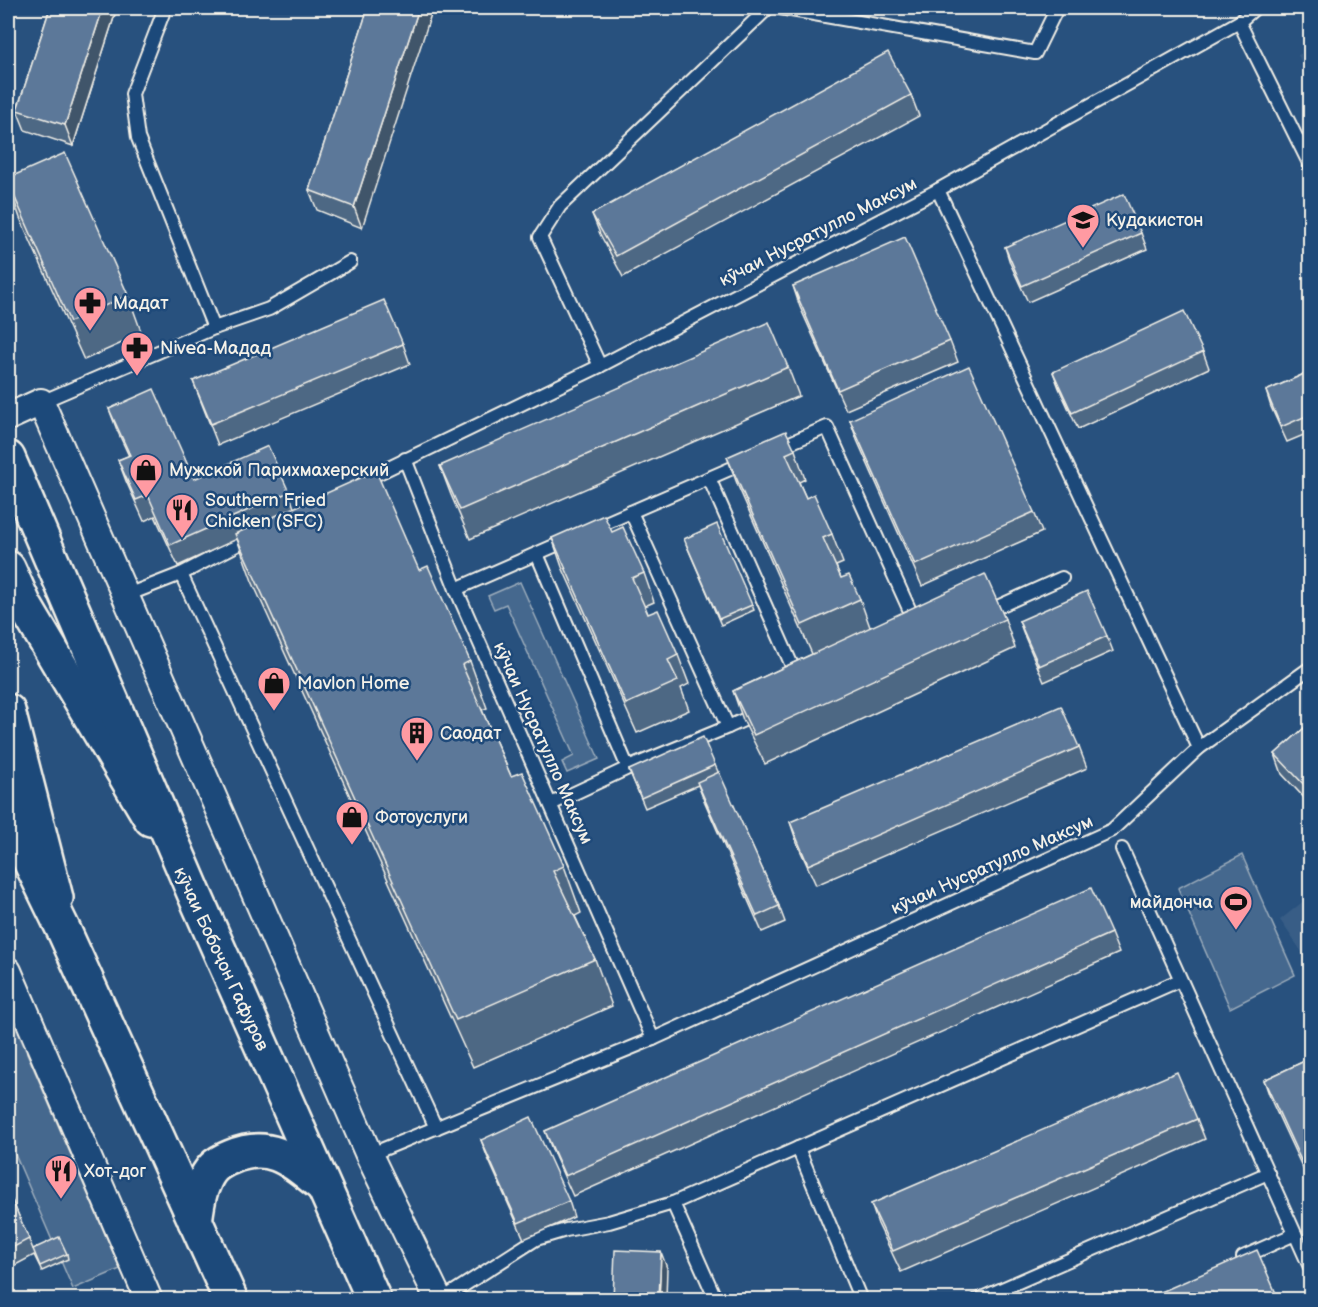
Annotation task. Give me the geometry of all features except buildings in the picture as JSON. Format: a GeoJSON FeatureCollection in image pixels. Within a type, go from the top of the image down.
{"type":"FeatureCollection","features":[{"type":"Feature","properties":{"kind":"main road"},"geometry":{"type":"LineString","coordinates":[[8,458],[194,893]]}},
{"type":"Feature","properties":{"kind":"main road","name":"кӯчаи Бобоҷон Гафуров"},"geometry":{"type":"LineString","coordinates":[[8,568],[25,606],[194,893],[374,1299]]}},
{"type":"Feature","properties":{"kind":"main road"},"geometry":{"type":"LineString","coordinates":[[8,711],[65,933]]}},
{"type":"Feature","properties":{"kind":"main road"},"geometry":{"type":"LineString","coordinates":[[8,816],[65,933],[231,1299]]}},
{"type":"Feature","properties":{"kind":"main road"},"geometry":{"type":"LineString","coordinates":[[195,1221],[202,1185],[215,1163],[243,1151],[270,1150],[293,1161],[325,1188]]}},
{"type":"Feature","properties":{"kind":"street"},"geometry":{"type":"LineString","coordinates":[[8,417],[41,402],[369,1155],[440,1299]]}},
{"type":"Feature","properties":{"kind":"street"},"geometry":{"type":"LineString","coordinates":[[8,971],[149,1299]]}},
{"type":"Feature","properties":{"kind":"lane"},"geometry":{"type":"LineString","coordinates":[[165,8],[132,94],[138,138],[214,328]]}},
{"type":"Feature","properties":{"kind":"lane"},"geometry":{"type":"LineString","coordinates":[[600,366],[540,237],[560,206],[768,8]]}},
{"type":"Feature","properties":{"kind":"lane"},"geometry":{"type":"LineString","coordinates":[[780,8],[1035,53],[1057,8]]}},
{"type":"Feature","properties":{"kind":"lane","name":"кӯчаи Нусратулло Максум"},"geometry":{"type":"LineString","coordinates":[[351,486],[600,366],[938,190],[1239,22],[1255,8]]}},
{"type":"Feature","properties":{"kind":"lane"},"geometry":{"type":"LineString","coordinates":[[1239,22],[1311,165]]}},
{"type":"Feature","properties":{"kind":"lane"},"geometry":{"type":"LineString","coordinates":[[938,190],[1199,748]]}},
{"type":"Feature","properties":{"kind":"lane"},"geometry":{"type":"LineString","coordinates":[[41,402],[214,328],[269,309],[350,262]]}},
{"type":"Feature","properties":{"kind":"lane"},"geometry":{"type":"LineString","coordinates":[[456,589],[827,426],[918,629]]}},
{"type":"Feature","properties":{"kind":"lane","name":"кӯчаи Нусратулло Максум"},"geometry":{"type":"LineString","coordinates":[[405,459],[456,589],[653,1039]]}},
{"type":"Feature","properties":{"kind":"lane"},"geometry":{"type":"LineString","coordinates":[[710,478],[804,693]]}},
{"type":"Feature","properties":{"kind":"lane"},"geometry":{"type":"LineString","coordinates":[[631,512],[728,727]]}},
{"type":"Feature","properties":{"kind":"lane"},"geometry":{"type":"LineString","coordinates":[[126,595],[181,574],[266,530]]}},
{"type":"Feature","properties":{"kind":"lane"},"geometry":{"type":"LineString","coordinates":[[537,554],[628,768]]}},
{"type":"Feature","properties":{"kind":"lane"},"geometry":{"type":"LineString","coordinates":[[181,574],[436,1128]]}},
{"type":"Feature","properties":{"kind":"lane"},"geometry":{"type":"LineString","coordinates":[[976,616],[1062,578]]}},
{"type":"Feature","properties":{"kind":"lane","name":"кӯчаи Нусратулло Максум"},"geometry":{"type":"LineString","coordinates":[[369,1155],[653,1039],[1112,830],[1199,748],[1311,668]]}},
{"type":"Feature","properties":{"kind":"lane"},"geometry":{"type":"LineString","coordinates":[[551,804],[628,768],[771,707]]}},
{"type":"Feature","properties":{"kind":"lane"},"geometry":{"type":"LineString","coordinates":[[1122,849],[1311,1268]]}},
{"type":"Feature","properties":{"kind":"lane"},"geometry":{"type":"LineString","coordinates":[[440,1299],[536,1239],[566,1230],[609,1222],[673,1203],[1180,980]]}},
{"type":"Feature","properties":{"kind":"lane"},"geometry":{"type":"LineString","coordinates":[[798,1148],[861,1299]]}},
{"type":"Feature","properties":{"kind":"lane"},"geometry":{"type":"LineString","coordinates":[[977,1299],[1268,1173]]}},
{"type":"Feature","properties":{"kind":"lane"},"geometry":{"type":"LineString","coordinates":[[673,1203],[716,1299]]}},
{"type":"Feature","properties":{"kind":"lane"},"geometry":{"type":"LineString","coordinates":[[1231,1262],[1295,1234]]}},
{"type":"Feature","properties":{"kind":"shaded area"},"geometry":{"type":"Polygon","coordinates":[[[1310,49],[1310,81],[1298,55],[1310,49]]]}},
{"type":"Feature","properties":{"kind":"shaded area"},"geometry":{"type":"Polygon","coordinates":[[[520,582],[599,759],[567,773],[562,762],[574,756],[506,604],[494,609],[488,596],[520,582]]]}},
{"type":"Feature","properties":{"kind":"shaded area","name":"майдонча"},"geometry":{"type":"Polygon","coordinates":[[[1242,855],[1295,975],[1230,1008],[1178,888],[1242,855]]]}},
{"type":"Feature","properties":{"kind":"shaded area"},"geometry":{"type":"Polygon","coordinates":[[[1310,896],[1310,964],[1280,920],[1310,896]]]}},
{"type":"Feature","properties":{"kind":"shaded area"},"geometry":{"type":"Polygon","coordinates":[[[8,1009],[120,1269],[73,1289],[8,1138],[8,1009]]]}},
{"type":"Feature","properties":{"kind":"place","name":"Кудакистон"},"geometry":{"type":"Point","coordinates":[1083,249]}},
{"type":"Feature","properties":{"kind":"place","name":"Мадат"},"geometry":{"type":"Point","coordinates":[90,332]}},
{"type":"Feature","properties":{"kind":"place","name":"Nivea-Мадад"},"geometry":{"type":"Point","coordinates":[137,377]}},
{"type":"Feature","properties":{"kind":"place","name":"Мужской Парихмахерский"},"geometry":{"type":"Point","coordinates":[146,499]}},
{"type":"Feature","properties":{"kind":"place","name":"Southern Fried Chicken (SFC)"},"geometry":{"type":"Point","coordinates":[182,539]}},
{"type":"Feature","properties":{"kind":"place","name":"Mavlon Home"},"geometry":{"type":"Point","coordinates":[274,712]}},
{"type":"Feature","properties":{"kind":"place","name":"Саодат"},"geometry":{"type":"Point","coordinates":[417,762]}},
{"type":"Feature","properties":{"kind":"place","name":"Фотоуслуги"},"geometry":{"type":"Point","coordinates":[352,846]}},
{"type":"Feature","properties":{"kind":"place","name":"майдонча"},"geometry":{"type":"Point","coordinates":[1236,931]}},
{"type":"Feature","properties":{"kind":"place","name":"Хот-дог"},"geometry":{"type":"Point","coordinates":[61,1200]}}]}
